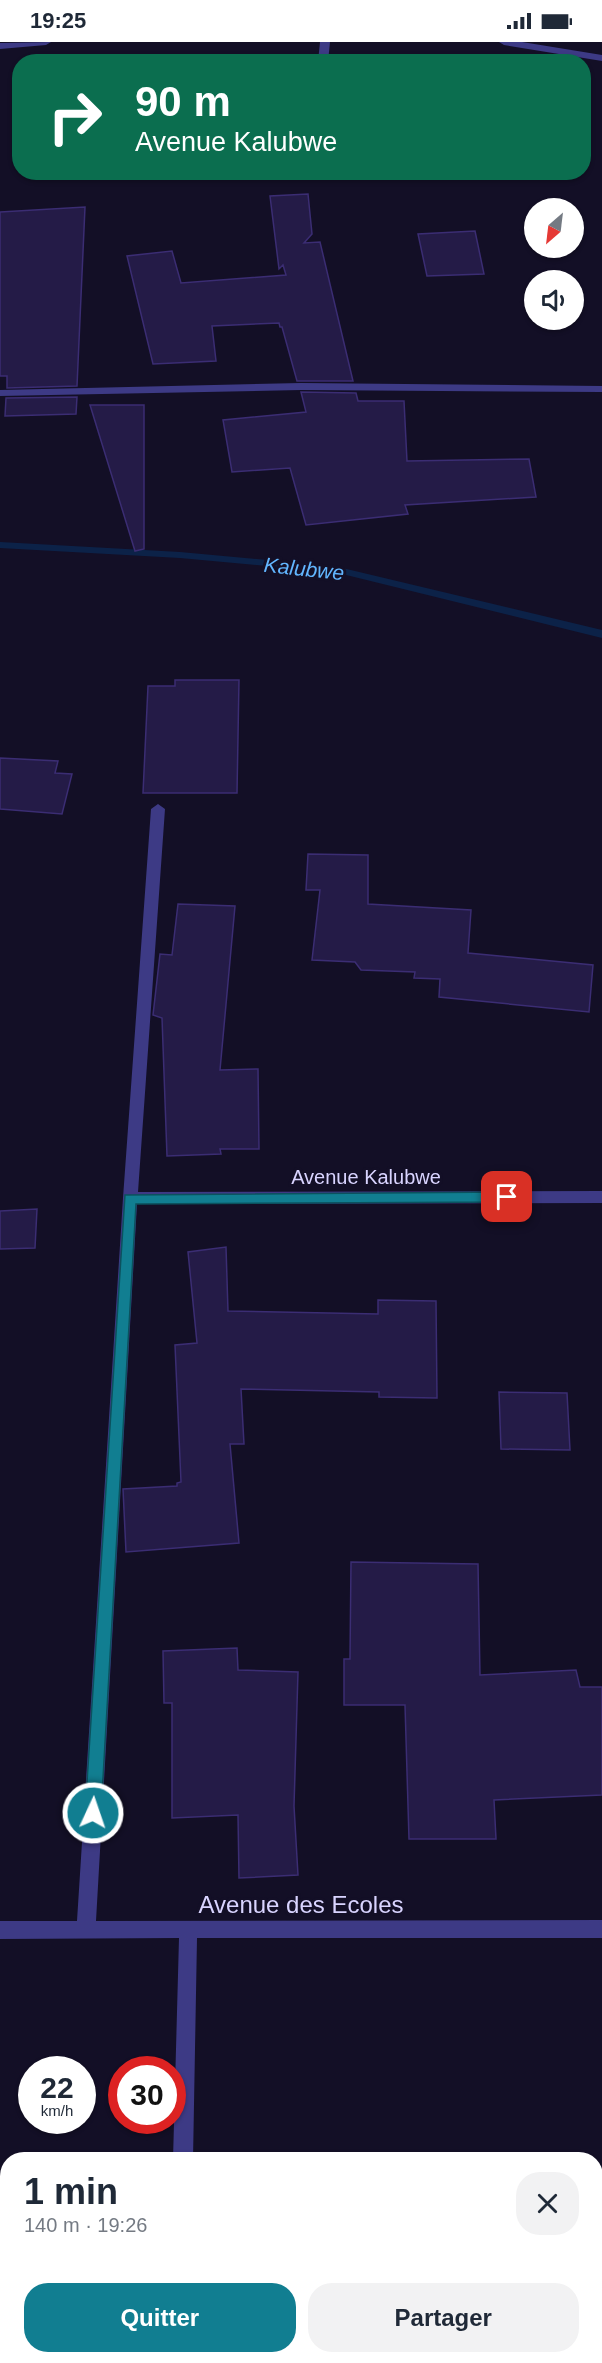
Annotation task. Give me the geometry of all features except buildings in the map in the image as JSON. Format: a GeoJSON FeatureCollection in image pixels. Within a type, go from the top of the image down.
{"type":"FeatureCollection","features":[{"type":"Feature","properties":{"kind":"street"},"geometry":{"type":"LineString","coordinates":[[0,46],[46,42]]}},
{"type":"Feature","properties":{"kind":"street"},"geometry":{"type":"LineString","coordinates":[[504,42],[578,54]]}},
{"type":"Feature","properties":{"kind":"street"},"geometry":{"type":"LineString","coordinates":[[0,393],[168,388],[450,386],[602,388]]}},
{"type":"Feature","properties":{"kind":"street"},"geometry":{"type":"LineString","coordinates":[[86,1931],[130,1198],[158,809]]}},
{"type":"Feature","properties":{"kind":"street","name":"Avenue Kalubwe"},"geometry":{"type":"LineString","coordinates":[[130,1198],[602,1197]]}},
{"type":"Feature","properties":{"kind":"street","name":"Avenue des Ecoles"},"geometry":{"type":"LineString","coordinates":[[0,1930],[602,1929]]}},
{"type":"Feature","properties":{"kind":"street"},"geometry":{"type":"LineString","coordinates":[[183,2152],[188,1931]]}},
{"type":"Feature","properties":{"kind":"waterway","name":"Kalubwe"},"geometry":{"type":"LineString","coordinates":[[0,545],[180,555],[334,569],[602,634]]}},
{"type":"Feature","properties":{"kind":"route"},"geometry":{"type":"LineString","coordinates":[[93,1813],[130,1198],[507,1197]]}}]}
